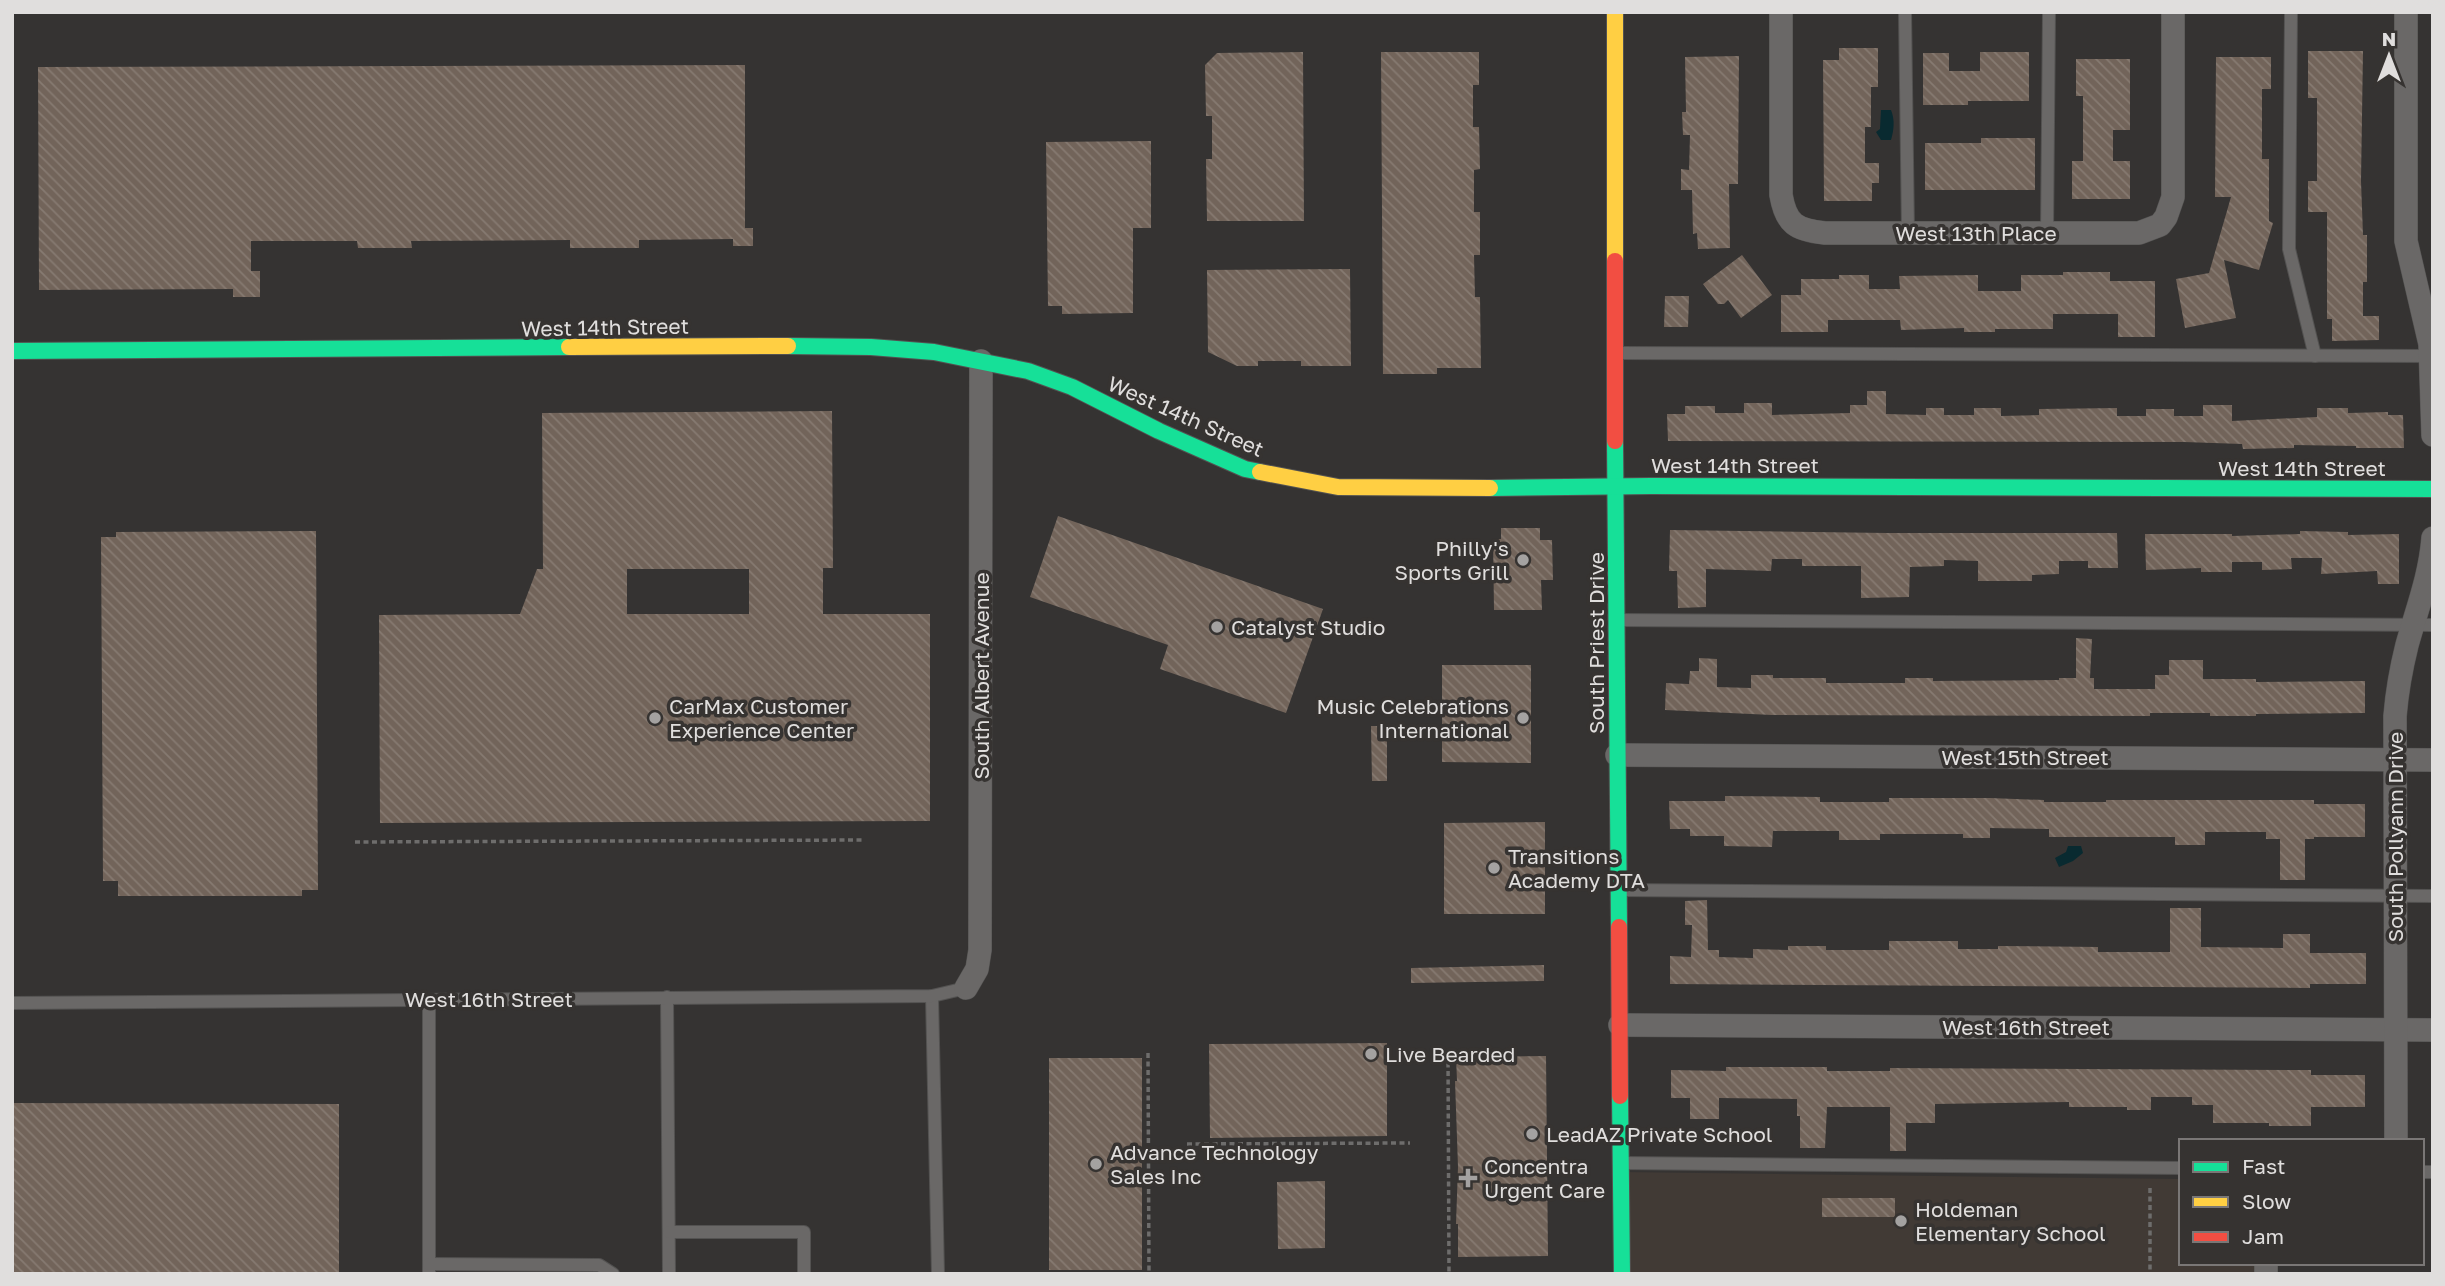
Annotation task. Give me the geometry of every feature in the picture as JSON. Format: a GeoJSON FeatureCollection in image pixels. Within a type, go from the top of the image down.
{"type":"FeatureCollection","features":[{"type":"Feature","properties":{"kind":"street","name":"South Priest Drive"},"geometry":{"type":"LineString","coordinates":[[1615,12],[1617,755],[1622,1274]]}},
{"type":"Feature","properties":{"kind":"street","name":"West 13th Place"},"geometry":{"type":"LineString","coordinates":[[1782,12],[1781,195],[1792,224],[1802,229],[1825,233],[2140,233],[2160,225],[2173,197],[2173,12]]}},
{"type":"Feature","properties":{"kind":"street"},"geometry":{"type":"LineString","coordinates":[[2406,12],[2406,242],[2432,356],[2433,435]]}},
{"type":"Feature","properties":{"kind":"street","name":"West 14th Street"},"geometry":{"type":"LineString","coordinates":[[12,351],[871,346],[934,352],[1028,371],[1072,387],[1159,431],[1245,469],[1311,484],[1338,487],[2433,489]]}},
{"type":"Feature","properties":{"kind":"street","name":"South Albert Avenue"},"geometry":{"type":"LineString","coordinates":[[966,988],[977,969],[980,950],[981,361]]}},
{"type":"Feature","properties":{"kind":"street"},"geometry":{"type":"LineString","coordinates":[[2433,478],[2433,500]]}},
{"type":"Feature","properties":{"kind":"street","name":"South Pollyann Drive"},"geometry":{"type":"LineString","coordinates":[[2396,1139],[2395,716],[2399,679],[2423,625],[2433,538]]}},
{"type":"Feature","properties":{"kind":"street","name":"West 15th Street"},"geometry":{"type":"LineString","coordinates":[[1617,755],[2433,760]]}},
{"type":"Feature","properties":{"kind":"street","name":"West 16th Street"},"geometry":{"type":"LineString","coordinates":[[1619,1025],[2433,1030]]}},
{"type":"Feature","properties":{"kind":"lane"},"geometry":{"type":"LineString","coordinates":[[1905,12],[1908,233]]}},
{"type":"Feature","properties":{"kind":"lane"},"geometry":{"type":"LineString","coordinates":[[2047,233],[2049,12]]}},
{"type":"Feature","properties":{"kind":"lane"},"geometry":{"type":"LineString","coordinates":[[2291,12],[2289,249],[2315,356]]}},
{"type":"Feature","properties":{"kind":"lane"},"geometry":{"type":"LineString","coordinates":[[1615,353],[2432,356]]}},
{"type":"Feature","properties":{"kind":"lane"},"geometry":{"type":"LineString","coordinates":[[1617,620],[2423,625]]}},
{"type":"Feature","properties":{"kind":"lane"},"geometry":{"type":"LineString","coordinates":[[1618,890],[2433,896]]}},
{"type":"Feature","properties":{"kind":"lane","name":"West 16th Street"},"geometry":{"type":"LineString","coordinates":[[12,1003],[932,996],[966,988]]}},
{"type":"Feature","properties":{"kind":"lane"},"geometry":{"type":"LineString","coordinates":[[932,996],[938,1274]]}},
{"type":"Feature","properties":{"kind":"lane"},"geometry":{"type":"LineString","coordinates":[[667,998],[669,1274]]}},
{"type":"Feature","properties":{"kind":"lane"},"geometry":{"type":"LineString","coordinates":[[429,1000],[429,1269],[599,1265],[613,1274]]}},
{"type":"Feature","properties":{"kind":"lane"},"geometry":{"type":"LineString","coordinates":[[1621,1163],[2179,1168]]}},
{"type":"Feature","properties":{"kind":"lane"},"geometry":{"type":"LineString","coordinates":[[669,1232],[804,1232],[804,1274]]}},
{"type":"Feature","properties":{"kind":"path"},"geometry":{"type":"LineString","coordinates":[[355,842],[863,840]]}},
{"type":"Feature","properties":{"kind":"path"},"geometry":{"type":"LineString","coordinates":[[1148,1053],[1149,1274]]}},
{"type":"Feature","properties":{"kind":"path"},"geometry":{"type":"LineString","coordinates":[[1448,1054],[1449,1274]]}},
{"type":"Feature","properties":{"kind":"path"},"geometry":{"type":"LineString","coordinates":[[1187,1144],[1410,1143]]}},
{"type":"Feature","properties":{"kind":"path"},"geometry":{"type":"LineString","coordinates":[[2150,1188],[2150,1274]]}},
{"type":"Feature","properties":{"kind":"shaded area","name":"Holdeman Elementary School"},"geometry":{"type":"Polygon","coordinates":[[[1621,1172],[2179,1179],[2179,1265],[2266,1265],[2266,1274],[1622,1274],[1621,1172]]]}},
{"type":"Feature","properties":{"kind":"water"},"geometry":{"type":"Polygon","coordinates":[[[1881,110],[1891,110],[1894,125],[1891,140],[1881,140],[1876,132],[1880,129],[1881,110]]]}},
{"type":"Feature","properties":{"kind":"water"},"geometry":{"type":"Polygon","coordinates":[[[2068,846],[2081,846],[2083,853],[2059,867],[2055,858],[2066,852],[2068,846]]]}},
{"type":"Feature","properties":{"kind":"building"},"geometry":{"type":"Polygon","coordinates":[[[1839,48],[1878,48],[1878,87],[1871,87],[1871,127],[1865,127],[1865,163],[1879,163],[1879,183],[1872,183],[1872,201],[1824,201],[1823,60],[1839,60],[1839,48]]]}},
{"type":"Feature","properties":{"kind":"building"},"geometry":{"type":"Polygon","coordinates":[[[2308,51],[2363,51],[2361,181],[2363,235],[2367,235],[2367,282],[2363,282],[2363,316],[2379,316],[2379,340],[2332,341],[2332,319],[2327,319],[2327,212],[2308,212],[2308,181],[2317,181],[2317,98],[2308,98],[2308,51]]]}},
{"type":"Feature","properties":{"kind":"building"},"geometry":{"type":"Polygon","coordinates":[[[1303,52],[1304,221],[1207,221],[1206,159],[1212,159],[1212,116],[1206,116],[1205,65],[1217,53],[1303,52]]]}},
{"type":"Feature","properties":{"kind":"building"},"geometry":{"type":"Polygon","coordinates":[[[1381,52],[1479,52],[1479,85],[1473,85],[1473,127],[1479,127],[1480,169],[1474,170],[1474,212],[1480,212],[1480,255],[1474,255],[1475,297],[1480,297],[1481,368],[1437,368],[1437,374],[1383,374],[1381,52]]]}},
{"type":"Feature","properties":{"kind":"building"},"geometry":{"type":"Polygon","coordinates":[[[1980,52],[2029,52],[2029,101],[1968,101],[1968,105],[1923,105],[1923,53],[1949,53],[1949,71],[1980,71],[1980,52]]]}},
{"type":"Feature","properties":{"kind":"building"},"geometry":{"type":"Polygon","coordinates":[[[1739,56],[1738,184],[1729,184],[1730,248],[1698,249],[1697,233],[1693,234],[1692,190],[1681,190],[1681,169],[1689,170],[1690,135],[1683,135],[1682,112],[1686,112],[1685,57],[1739,56]]]}},
{"type":"Feature","properties":{"kind":"building"},"geometry":{"type":"Polygon","coordinates":[[[2216,57],[2271,57],[2271,89],[2262,89],[2262,159],[2269,159],[2269,221],[2273,223],[2259,270],[2224,260],[2236,318],[2185,328],[2176,279],[2209,273],[2231,197],[2215,197],[2216,57]]]}},
{"type":"Feature","properties":{"kind":"building"},"geometry":{"type":"Polygon","coordinates":[[[2076,59],[2130,59],[2130,130],[2113,130],[2113,161],[2130,161],[2130,199],[2072,199],[2072,161],[2083,161],[2083,96],[2076,96],[2076,59]]]}},
{"type":"Feature","properties":{"kind":"building"},"geometry":{"type":"Polygon","coordinates":[[[745,65],[745,228],[753,228],[753,246],[733,246],[733,239],[639,240],[639,248],[570,248],[570,240],[411,241],[412,248],[358,248],[357,241],[251,241],[251,271],[260,271],[260,297],[233,297],[233,289],[39,290],[38,67],[745,65]]]}},
{"type":"Feature","properties":{"kind":"building"},"geometry":{"type":"Polygon","coordinates":[[[1981,138],[2035,138],[2035,190],[1925,190],[1925,143],[1981,143],[1981,138]]]}},
{"type":"Feature","properties":{"kind":"building"},"geometry":{"type":"Polygon","coordinates":[[[1151,141],[1151,228],[1133,228],[1133,313],[1062,314],[1062,306],[1048,306],[1046,142],[1151,141]]]}},
{"type":"Feature","properties":{"kind":"building"},"geometry":{"type":"Polygon","coordinates":[[[1742,255],[1772,295],[1741,318],[1728,300],[1724,304],[1718,304],[1703,284],[1742,255]]]}},
{"type":"Feature","properties":{"kind":"building"},"geometry":{"type":"Polygon","coordinates":[[[1350,269],[1351,366],[1301,366],[1301,361],[1258,361],[1258,366],[1237,366],[1208,352],[1207,270],[1350,269]]]}},
{"type":"Feature","properties":{"kind":"building"},"geometry":{"type":"Polygon","coordinates":[[[2063,272],[2110,272],[2110,281],[2155,281],[2155,337],[2118,337],[2118,314],[2053,314],[2053,329],[1995,329],[1995,332],[1964,332],[1964,328],[1901,330],[1900,320],[1828,320],[1828,332],[1781,332],[1781,295],[1801,295],[1801,279],[1839,279],[1839,275],[1869,275],[1869,289],[1900,289],[1899,276],[1978,275],[1978,291],[2021,291],[2021,275],[2063,275],[2063,272]]]}},
{"type":"Feature","properties":{"kind":"building"},"geometry":{"type":"Polygon","coordinates":[[[1665,296],[1689,296],[1688,327],[1664,327],[1665,296]]]}},
{"type":"Feature","properties":{"kind":"building"},"geometry":{"type":"Polygon","coordinates":[[[1867,391],[1886,391],[1886,414],[1926,415],[1926,408],[1944,408],[1944,415],[1974,415],[1974,408],[2001,408],[2001,416],[2039,415],[2039,409],[2117,408],[2117,416],[2146,416],[2146,409],[2174,409],[2174,416],[2203,416],[2203,405],[2232,405],[2232,421],[2317,417],[2317,408],[2348,408],[2348,413],[2388,412],[2388,415],[2403,415],[2404,448],[2294,445],[2294,448],[2243,449],[2242,444],[2184,442],[1668,441],[1667,414],[1685,414],[1685,406],[1715,406],[1715,413],[1744,413],[1744,403],[1772,403],[1772,415],[1850,413],[1850,405],[1867,405],[1867,391]]]}},
{"type":"Feature","properties":{"kind":"building","name":"CarMax Customer Experience Center"},"geometry":{"type":"Polygon","coordinates":[[[832,411],[833,568],[823,568],[823,614],[930,614],[930,821],[380,823],[379,615],[520,614],[537,569],[543,569],[542,413],[832,411]],[[627,569],[627,614],[749,614],[749,569],[627,569]]]}},
{"type":"Feature","properties":{"kind":"building","name":"Catalyst Studio"},"geometry":{"type":"Polygon","coordinates":[[[1058,516],[1323,609],[1286,713],[1160,669],[1168,645],[1030,597],[1058,516]]]}},
{"type":"Feature","properties":{"kind":"building","name":"Philly's Sports Grill"},"geometry":{"type":"Polygon","coordinates":[[[1501,528],[1540,528],[1540,540],[1552,540],[1553,580],[1541,580],[1542,610],[1494,610],[1493,539],[1501,539],[1501,528]]]}},
{"type":"Feature","properties":{"kind":"building"},"geometry":{"type":"Polygon","coordinates":[[[1670,530],[2117,533],[2118,568],[2088,568],[2088,561],[2059,561],[2059,574],[2032,575],[2032,581],[1978,581],[1978,561],[1944,560],[1944,566],[1910,567],[1909,597],[1861,598],[1861,566],[1802,566],[1802,559],[1772,559],[1771,571],[1706,569],[1706,607],[1678,608],[1677,571],[1669,571],[1670,530]]]}},
{"type":"Feature","properties":{"kind":"building"},"geometry":{"type":"Polygon","coordinates":[[[316,531],[318,890],[302,890],[302,896],[118,896],[118,881],[103,881],[101,537],[116,537],[116,532],[316,531]]]}},
{"type":"Feature","properties":{"kind":"building"},"geometry":{"type":"Polygon","coordinates":[[[2300,531],[2348,532],[2348,535],[2399,534],[2399,584],[2378,584],[2377,571],[2321,574],[2322,558],[2291,558],[2292,569],[2262,570],[2262,562],[2232,562],[2232,572],[2201,572],[2201,568],[2146,570],[2145,534],[2232,536],[2300,534],[2300,531]]]}},
{"type":"Feature","properties":{"kind":"building"},"geometry":{"type":"Polygon","coordinates":[[[2076,638],[2092,639],[2090,678],[2094,678],[2094,689],[2155,689],[2155,675],[2169,675],[2169,660],[2203,660],[2203,679],[2256,679],[2256,682],[2365,681],[2365,713],[2256,716],[2210,716],[2210,713],[2150,713],[2150,716],[1772,715],[1665,710],[1666,683],[1689,684],[1690,671],[1699,671],[1699,658],[1717,659],[1717,687],[1751,688],[1751,675],[1773,675],[1773,678],[1826,678],[1826,683],[1905,683],[1905,678],[1933,678],[1933,681],[2059,680],[2076,678],[2076,638]]]}},
{"type":"Feature","properties":{"kind":"building"},"geometry":{"type":"Polygon","coordinates":[[[1442,665],[1531,665],[1531,763],[1442,762],[1442,665]]]}},
{"type":"Feature","properties":{"kind":"building"},"geometry":{"type":"Polygon","coordinates":[[[1371,726],[1387,726],[1387,781],[1372,781],[1371,726]]]}},
{"type":"Feature","properties":{"kind":"building"},"geometry":{"type":"Polygon","coordinates":[[[1725,796],[1820,797],[1820,802],[1889,802],[1889,798],[1990,798],[2044,802],[2314,800],[2314,804],[2365,804],[2365,837],[2305,839],[2305,880],[2280,880],[2280,839],[2266,839],[2266,832],[2205,832],[2205,845],[2175,845],[2175,837],[2049,837],[2049,829],[1990,828],[1990,838],[1963,838],[1963,834],[1880,834],[1880,840],[1839,840],[1839,831],[1773,831],[1772,847],[1724,846],[1724,836],[1690,836],[1690,829],[1670,829],[1669,801],[1725,801],[1725,796]]]}},
{"type":"Feature","properties":{"kind":"building","name":"Transitions Academy DTA"},"geometry":{"type":"Polygon","coordinates":[[[1545,822],[1545,914],[1444,914],[1444,823],[1545,822]]]}},
{"type":"Feature","properties":{"kind":"building"},"geometry":{"type":"Polygon","coordinates":[[[1707,900],[1708,950],[1719,950],[1719,957],[1753,958],[1753,949],[1788,950],[1788,946],[1826,946],[1826,950],[1889,950],[1889,941],[1958,941],[1958,949],[1998,949],[1998,946],[2098,947],[2098,952],[2170,952],[2170,908],[2201,908],[2201,947],[2283,948],[2283,934],[2310,934],[2310,953],[2366,953],[2366,984],[2310,984],[2310,988],[1670,984],[1670,956],[1691,957],[1692,925],[1685,925],[1685,901],[1707,900]]]}},
{"type":"Feature","properties":{"kind":"building"},"geometry":{"type":"Polygon","coordinates":[[[1544,965],[1544,981],[1411,983],[1411,968],[1544,965]]]}},
{"type":"Feature","properties":{"kind":"building"},"geometry":{"type":"Polygon","coordinates":[[[1387,1043],[1387,1136],[1210,1138],[1209,1044],[1387,1043]]]}},
{"type":"Feature","properties":{"kind":"building"},"geometry":{"type":"Polygon","coordinates":[[[1546,1056],[1548,1256],[1458,1257],[1456,1057],[1546,1056]]]}},
{"type":"Feature","properties":{"kind":"building","name":"Advance Technology Sales Inc"},"geometry":{"type":"Polygon","coordinates":[[[1049,1058],[1142,1058],[1142,1270],[1049,1270],[1049,1058]]]}},
{"type":"Feature","properties":{"kind":"building"},"geometry":{"type":"Polygon","coordinates":[[[1726,1067],[1827,1067],[1827,1071],[1890,1071],[1890,1068],[2311,1070],[2311,1075],[2365,1075],[2365,1107],[2311,1107],[2311,1126],[2269,1126],[2269,1123],[2213,1123],[2213,1105],[2192,1105],[2192,1097],[2151,1097],[2151,1110],[2127,1110],[2127,1107],[2069,1107],[2069,1102],[1935,1104],[1935,1123],[1906,1123],[1906,1151],[1890,1151],[1890,1107],[1827,1107],[1825,1148],[1800,1148],[1797,1099],[1719,1098],[1719,1119],[1690,1119],[1690,1098],[1671,1098],[1671,1070],[1726,1071],[1726,1067]]]}},
{"type":"Feature","properties":{"kind":"building"},"geometry":{"type":"Polygon","coordinates":[[[12,1103],[339,1104],[339,1274],[12,1274],[12,1103]]]}},
{"type":"Feature","properties":{"kind":"building"},"geometry":{"type":"Polygon","coordinates":[[[1325,1181],[1325,1248],[1278,1249],[1277,1182],[1325,1181]]]}},
{"type":"Feature","properties":{"kind":"building"},"geometry":{"type":"Polygon","coordinates":[[[1822,1198],[1895,1198],[1895,1217],[1822,1217],[1822,1198]]]}},
{"type":"Feature","properties":{"kind":"traffic: fast"},"geometry":{"type":"LineString","coordinates":[[788,346],[871,347],[934,352],[1028,371],[1072,387],[1159,431],[1245,469],[1260,472]]}},
{"type":"Feature","properties":{"kind":"traffic: fast"},"geometry":{"type":"LineString","coordinates":[[12,351],[569,347]]}},
{"type":"Feature","properties":{"kind":"traffic: fast"},"geometry":{"type":"LineString","coordinates":[[1615,441],[1619,927]]}},
{"type":"Feature","properties":{"kind":"traffic: fast"},"geometry":{"type":"LineString","coordinates":[[1490,488],[1651,486],[2433,489]]}},
{"type":"Feature","properties":{"kind":"traffic: fast"},"geometry":{"type":"LineString","coordinates":[[1620,1096],[1622,1274]]}},
{"type":"Feature","properties":{"kind":"traffic: slow"},"geometry":{"type":"LineString","coordinates":[[1615,12],[1615,261]]}},
{"type":"Feature","properties":{"kind":"traffic: slow"},"geometry":{"type":"LineString","coordinates":[[569,347],[788,346]]}},
{"type":"Feature","properties":{"kind":"traffic: slow"},"geometry":{"type":"LineString","coordinates":[[1260,472],[1338,487],[1490,488]]}},
{"type":"Feature","properties":{"kind":"traffic: jam"},"geometry":{"type":"LineString","coordinates":[[1615,261],[1615,441]]}},
{"type":"Feature","properties":{"kind":"traffic: jam"},"geometry":{"type":"LineString","coordinates":[[1619,927],[1620,1096]]}},
{"type":"Feature","properties":{"kind":"place","name":"Philly's Sports Grill"},"geometry":{"type":"Point","coordinates":[1523,560]}},
{"type":"Feature","properties":{"kind":"place","name":"Catalyst Studio"},"geometry":{"type":"Point","coordinates":[1217,627]}},
{"type":"Feature","properties":{"kind":"place","name":"CarMax Customer Experience Center"},"geometry":{"type":"Point","coordinates":[655,718]}},
{"type":"Feature","properties":{"kind":"place","name":"Music Celebrations International"},"geometry":{"type":"Point","coordinates":[1523,718]}},
{"type":"Feature","properties":{"kind":"place","name":"Transitions Academy DTA"},"geometry":{"type":"Point","coordinates":[1494,868]}},
{"type":"Feature","properties":{"kind":"place","name":"Live Bearded"},"geometry":{"type":"Point","coordinates":[1371,1054]}},
{"type":"Feature","properties":{"kind":"place","name":"LeadAZ Private School"},"geometry":{"type":"Point","coordinates":[1532,1134]}},
{"type":"Feature","properties":{"kind":"place","name":"Advance Technology Sales Inc"},"geometry":{"type":"Point","coordinates":[1096,1164]}},
{"type":"Feature","properties":{"kind":"place","name":"Concentra Urgent Care"},"geometry":{"type":"Point","coordinates":[1468,1178]}},
{"type":"Feature","properties":{"kind":"place","name":"Holdeman Elementary School"},"geometry":{"type":"Point","coordinates":[1901,1221]}}]}
